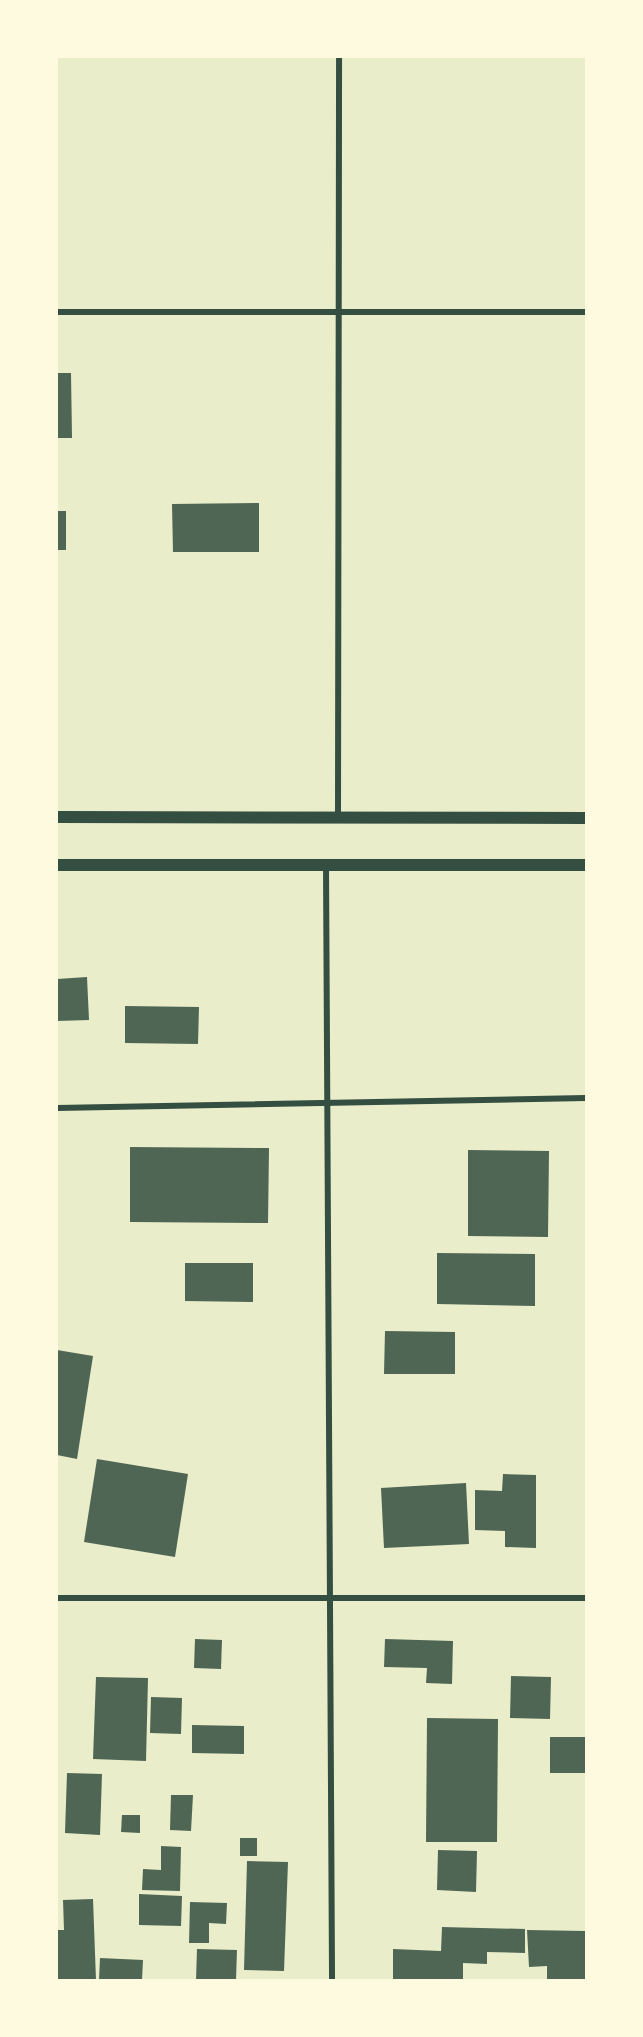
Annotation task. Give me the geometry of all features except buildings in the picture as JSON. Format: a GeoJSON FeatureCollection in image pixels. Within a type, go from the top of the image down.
{"type":"FeatureCollection","features":[{"type":"Feature","properties":{"kind":"main road"},"geometry":{"type":"LineString","coordinates":[[57,817],[586,818]]}},
{"type":"Feature","properties":{"kind":"main road"},"geometry":{"type":"LineString","coordinates":[[57,865],[586,865]]}},
{"type":"Feature","properties":{"kind":"street"},"geometry":{"type":"LineString","coordinates":[[338,817],[339,57]]}},
{"type":"Feature","properties":{"kind":"street"},"geometry":{"type":"LineString","coordinates":[[57,312],[586,312]]}},
{"type":"Feature","properties":{"kind":"street"},"geometry":{"type":"LineString","coordinates":[[326,865],[332,1980]]}},
{"type":"Feature","properties":{"kind":"street"},"geometry":{"type":"LineString","coordinates":[[57,1108],[586,1098]]}},
{"type":"Feature","properties":{"kind":"street"},"geometry":{"type":"LineString","coordinates":[[57,1598],[586,1598]]}}]}
